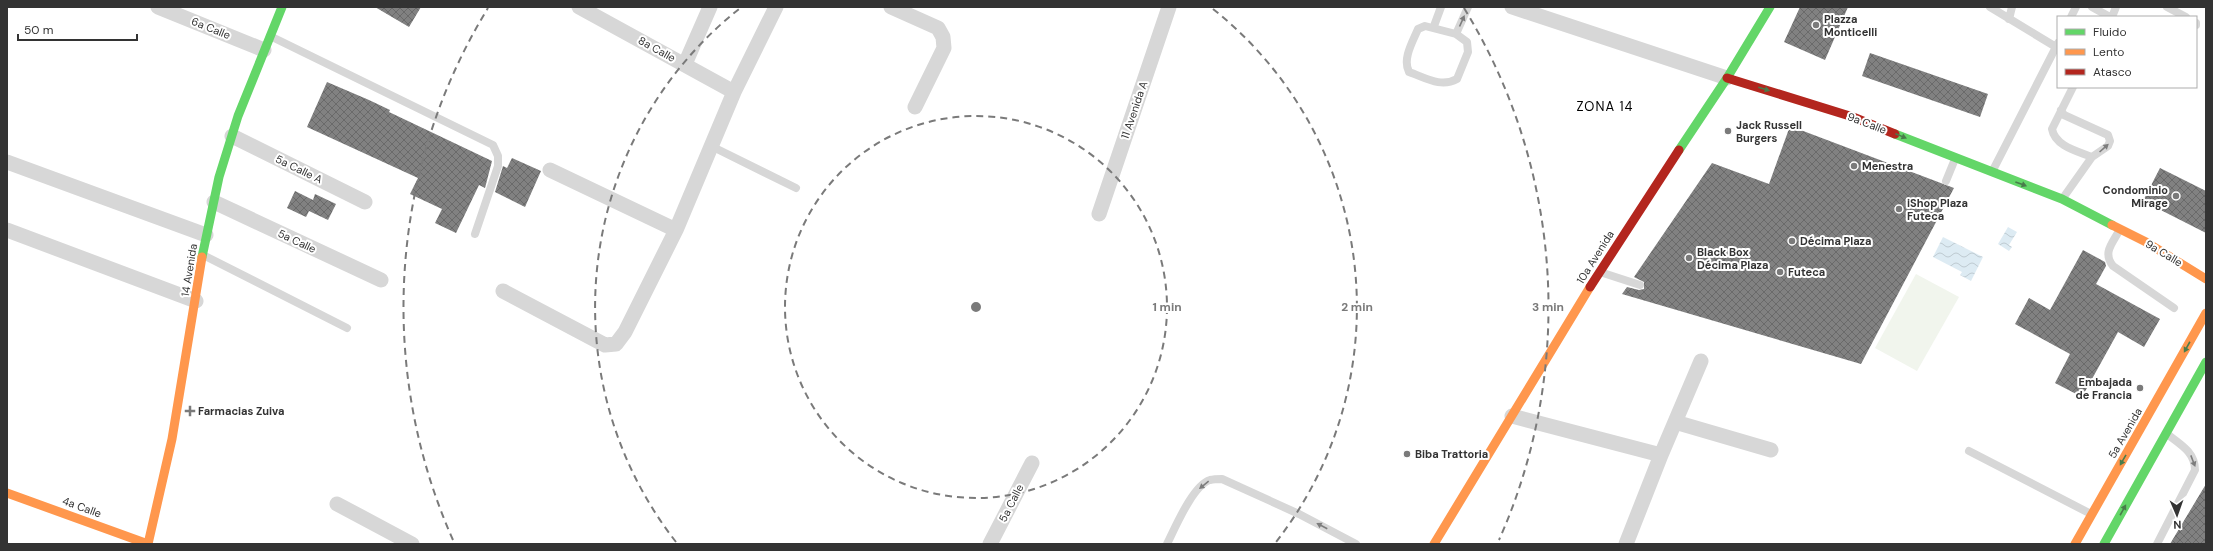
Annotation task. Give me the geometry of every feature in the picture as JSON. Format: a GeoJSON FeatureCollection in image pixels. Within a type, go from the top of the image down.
{"type":"FeatureCollection","features":[{"type":"Feature","properties":{"kind":"street","name":"6a Calle"},"geometry":{"type":"LineString","coordinates":[[158,7],[264,50]]}},
{"type":"Feature","properties":{"kind":"street","name":"14 Avenida"},"geometry":{"type":"LineString","coordinates":[[148,544],[172,439],[206,235],[214,202],[232,136],[264,50],[282,7]]}},
{"type":"Feature","properties":{"kind":"street","name":"8a Calle"},"geometry":{"type":"LineString","coordinates":[[579,7],[734,92]]}},
{"type":"Feature","properties":{"kind":"street"},"geometry":{"type":"LineString","coordinates":[[684,64],[710,7]]}},
{"type":"Feature","properties":{"kind":"street"},"geometry":{"type":"LineString","coordinates":[[503,290],[605,345],[616,344],[625,332],[676,230],[734,92],[776,7]]}},
{"type":"Feature","properties":{"kind":"street"},"geometry":{"type":"LineString","coordinates":[[891,7],[938,28],[943,37],[944,48],[915,107]]}},
{"type":"Feature","properties":{"kind":"street","name":"11 Avenida A"},"geometry":{"type":"LineString","coordinates":[[1099,214],[1169,7]]}},
{"type":"Feature","properties":{"kind":"street","name":"9a Calle"},"geometry":{"type":"LineString","coordinates":[[1512,7],[1727,78],[1854,117],[1992,173],[2062,199],[2120,228],[2206,279]]}},
{"type":"Feature","properties":{"kind":"street","name":"10a Avenida"},"geometry":{"type":"LineString","coordinates":[[1434,544],[1599,272],[1602,261],[1727,78],[1770,7]]}},
{"type":"Feature","properties":{"kind":"street","name":"5a Calle A"},"geometry":{"type":"LineString","coordinates":[[232,136],[365,202]]}},
{"type":"Feature","properties":{"kind":"street"},"geometry":{"type":"LineString","coordinates":[[7,162],[206,235]]}},
{"type":"Feature","properties":{"kind":"street"},"geometry":{"type":"LineString","coordinates":[[550,170],[676,230]]}},
{"type":"Feature","properties":{"kind":"street","name":"5a Calle"},"geometry":{"type":"LineString","coordinates":[[214,202],[381,280]]}},
{"type":"Feature","properties":{"kind":"street"},"geometry":{"type":"LineString","coordinates":[[7,230],[196,301]]}},
{"type":"Feature","properties":{"kind":"street","name":"5a Avenida"},"geometry":{"type":"LineString","coordinates":[[2075,544],[2206,313]]}},
{"type":"Feature","properties":{"kind":"street"},"geometry":{"type":"LineString","coordinates":[[1626,544],[1661,455],[1701,361]]}},
{"type":"Feature","properties":{"kind":"street"},"geometry":{"type":"LineString","coordinates":[[2106,543],[2206,362]]}},
{"type":"Feature","properties":{"kind":"street"},"geometry":{"type":"LineString","coordinates":[[1512,416],[1661,455]]}},
{"type":"Feature","properties":{"kind":"street"},"geometry":{"type":"LineString","coordinates":[[1675,422],[1770,450]]}},
{"type":"Feature","properties":{"kind":"street","name":"5a Calle"},"geometry":{"type":"LineString","coordinates":[[990,544],[1032,463]]}},
{"type":"Feature","properties":{"kind":"street","name":"4a Calle"},"geometry":{"type":"LineString","coordinates":[[7,493],[148,544]]}},
{"type":"Feature","properties":{"kind":"street"},"geometry":{"type":"LineString","coordinates":[[337,504],[412,544]]}},
{"type":"Feature","properties":{"kind":"lane"},"geometry":{"type":"LineString","coordinates":[[1434,26],[1441,7]]}},
{"type":"Feature","properties":{"kind":"lane"},"geometry":{"type":"LineString","coordinates":[[1456,34],[1468,7]]}},
{"type":"Feature","properties":{"kind":"lane"},"geometry":{"type":"LineString","coordinates":[[1990,7],[2057,45],[1992,173]]}},
{"type":"Feature","properties":{"kind":"lane"},"geometry":{"type":"LineString","coordinates":[[2009,19],[2012,7]]}},
{"type":"Feature","properties":{"kind":"lane"},"geometry":{"type":"LineString","coordinates":[[2072,16],[2076,7]]}},
{"type":"Feature","properties":{"kind":"lane"},"geometry":{"type":"LineString","coordinates":[[2092,7],[2109,16]]}},
{"type":"Feature","properties":{"kind":"lane"},"geometry":{"type":"LineString","coordinates":[[2112,16],[2116,7]]}},
{"type":"Feature","properties":{"kind":"lane"},"geometry":{"type":"LineString","coordinates":[[2167,7],[2184,16]]}},
{"type":"Feature","properties":{"kind":"lane"},"geometry":{"type":"LineString","coordinates":[[1425,26],[1434,26],[1456,34],[1467,42],[1468,52],[1457,79],[1449,83],[1439,83],[1409,72],[1407,67],[1407,57],[1418,29],[1425,26]]}},
{"type":"Feature","properties":{"kind":"lane"},"geometry":{"type":"LineString","coordinates":[[270,35],[493,145],[498,156],[498,166],[475,234]]}},
{"type":"Feature","properties":{"kind":"lane"},"geometry":{"type":"LineString","coordinates":[[2072,88],[2052,129],[2053,135],[2065,146],[2092,158]]}},
{"type":"Feature","properties":{"kind":"lane"},"geometry":{"type":"LineString","coordinates":[[2061,110],[2064,115],[2108,135],[2109,144],[2092,158],[2062,199]]}},
{"type":"Feature","properties":{"kind":"lane"},"geometry":{"type":"LineString","coordinates":[[711,146],[796,188]]}},
{"type":"Feature","properties":{"kind":"lane"},"geometry":{"type":"LineString","coordinates":[[1946,181],[1955,158]]}},
{"type":"Feature","properties":{"kind":"lane"},"geometry":{"type":"LineString","coordinates":[[2120,228],[2106,254],[2107,259],[2113,266],[2174,308]]}},
{"type":"Feature","properties":{"kind":"lane"},"geometry":{"type":"LineString","coordinates":[[203,256],[347,328]]}},
{"type":"Feature","properties":{"kind":"lane"},"geometry":{"type":"LineString","coordinates":[[1599,272],[1640,285]]}},
{"type":"Feature","properties":{"kind":"lane"},"geometry":{"type":"LineString","coordinates":[[2157,544],[2195,470],[2194,460],[2188,451],[2166,434]]}},
{"type":"Feature","properties":{"kind":"lane"},"geometry":{"type":"LineString","coordinates":[[1969,451],[2092,515]]}},
{"type":"Feature","properties":{"kind":"lane"},"geometry":{"type":"LineString","coordinates":[[1167,544],[1190,500],[1200,487],[1209,480],[1222,479],[1299,514],[1356,544]]}},
{"type":"Feature","properties":{"kind":"shaded area"},"geometry":{"type":"Polygon","coordinates":[[[1916,274],[1959,297],[1917,371],[1875,348],[1916,274]]]}},
{"type":"Feature","properties":{"kind":"water"},"geometry":{"type":"Polygon","coordinates":[[[2008,227],[2017,232],[2009,245],[2012,247],[2009,251],[1998,244],[2008,227]]]}},
{"type":"Feature","properties":{"kind":"water"},"geometry":{"type":"Polygon","coordinates":[[[1943,237],[1983,257],[1971,281],[1960,275],[1962,272],[1933,257],[1943,237]]]}},
{"type":"Feature","properties":{"kind":"building"},"geometry":{"type":"Polygon","coordinates":[[[375,7],[421,7],[409,27],[375,7]]]}},
{"type":"Feature","properties":{"kind":"building","name":"Plazza Monticelli"},"geometry":{"type":"Polygon","coordinates":[[[1800,7],[1848,7],[1825,60],[1784,42],[1800,7]]]}},
{"type":"Feature","properties":{"kind":"building"},"geometry":{"type":"Polygon","coordinates":[[[1870,53],[1988,94],[1980,117],[1862,76],[1870,53]]]}},
{"type":"Feature","properties":{"kind":"building"},"geometry":{"type":"Polygon","coordinates":[[[327,82],[390,110],[389,112],[492,161],[485,188],[479,185],[456,233],[435,223],[442,209],[410,194],[418,178],[307,127],[327,82]]]}},
{"type":"Feature","properties":{"kind":"building","name":"Décima Plaza"},"geometry":{"type":"Polygon","coordinates":[[[1790,126],[1954,188],[1861,364],[1622,294],[1627,287],[1639,290],[1644,289],[1644,282],[1634,277],[1712,163],[1769,184],[1790,126]]]}},
{"type":"Feature","properties":{"kind":"building"},"geometry":{"type":"Polygon","coordinates":[[[512,158],[541,171],[525,207],[495,192],[503,166],[507,168],[512,158]]]}},
{"type":"Feature","properties":{"kind":"building","name":"Condominio Mirage"},"geometry":{"type":"Polygon","coordinates":[[[2160,168],[2206,191],[2206,233],[2143,201],[2160,168]]]}},
{"type":"Feature","properties":{"kind":"building"},"geometry":{"type":"Polygon","coordinates":[[[295,191],[313,200],[315,194],[336,204],[328,220],[309,211],[306,217],[287,208],[295,191]]]}},
{"type":"Feature","properties":{"kind":"building"},"geometry":{"type":"Polygon","coordinates":[[[2083,250],[2105,262],[2106,266],[2096,284],[2160,319],[2144,347],[2118,332],[2082,397],[2055,383],[2070,354],[2015,324],[2029,298],[2050,310],[2083,250]]]}},
{"type":"Feature","properties":{"kind":"building"},"geometry":{"type":"Polygon","coordinates":[[[2206,484],[2206,544],[2170,544],[2206,484]]]}},
{"type":"Feature","properties":{"kind":"traffic: fast"},"geometry":{"type":"LineString","coordinates":[[202,257],[219,177],[238,116],[282,7]]}},
{"type":"Feature","properties":{"kind":"traffic: fast"},"geometry":{"type":"LineString","coordinates":[[1679,150],[1727,78],[1770,7]]}},
{"type":"Feature","properties":{"kind":"traffic: fast"},"geometry":{"type":"LineString","coordinates":[[1895,134],[2062,199],[2112,225]]}},
{"type":"Feature","properties":{"kind":"traffic: fast"},"geometry":{"type":"LineString","coordinates":[[2104,544],[2206,362]]}},
{"type":"Feature","properties":{"kind":"traffic: slow"},"geometry":{"type":"LineString","coordinates":[[2112,225],[2146,242],[2206,279]]}},
{"type":"Feature","properties":{"kind":"traffic: slow"},"geometry":{"type":"LineString","coordinates":[[148,544],[172,439],[202,257]]}},
{"type":"Feature","properties":{"kind":"traffic: slow"},"geometry":{"type":"LineString","coordinates":[[1434,544],[1590,287]]}},
{"type":"Feature","properties":{"kind":"traffic: slow"},"geometry":{"type":"LineString","coordinates":[[2075,544],[2206,313]]}},
{"type":"Feature","properties":{"kind":"traffic: slow"},"geometry":{"type":"LineString","coordinates":[[7,493],[148,544]]}},
{"type":"Feature","properties":{"kind":"traffic: jam"},"geometry":{"type":"LineString","coordinates":[[1727,78],[1853,117],[1895,134]]}},
{"type":"Feature","properties":{"kind":"traffic: jam"},"geometry":{"type":"LineString","coordinates":[[1590,287],[1679,150]]}},
{"type":"Feature","properties":{"kind":"place","name":"Plazza Monticelli"},"geometry":{"type":"Point","coordinates":[1816,25]}},
{"type":"Feature","properties":{"kind":"place","name":"Jack Russell Burgers"},"geometry":{"type":"Point","coordinates":[1728,131]}},
{"type":"Feature","properties":{"kind":"place","name":"Menestra"},"geometry":{"type":"Point","coordinates":[1854,166]}},
{"type":"Feature","properties":{"kind":"place","name":"Condominio Mirage"},"geometry":{"type":"Point","coordinates":[2176,196]}},
{"type":"Feature","properties":{"kind":"place","name":"iShop Plaza Futeca"},"geometry":{"type":"Point","coordinates":[1899,209]}},
{"type":"Feature","properties":{"kind":"place","name":"Décima Plaza"},"geometry":{"type":"Point","coordinates":[1792,241]}},
{"type":"Feature","properties":{"kind":"place","name":"Black Box Décima Plaza"},"geometry":{"type":"Point","coordinates":[1689,258]}},
{"type":"Feature","properties":{"kind":"place","name":"Futeca"},"geometry":{"type":"Point","coordinates":[1780,272]}},
{"type":"Feature","properties":{"kind":"place","name":"Embajada de Francia"},"geometry":{"type":"Point","coordinates":[2140,388]}},
{"type":"Feature","properties":{"kind":"place","name":"Farmacias Zuiva"},"geometry":{"type":"Point","coordinates":[190,411]}},
{"type":"Feature","properties":{"kind":"place","name":"Biba Trattoria"},"geometry":{"type":"Point","coordinates":[1407,454]}},
{"type":"Feature","properties":{"kind":"district","name":"ZONA 14"},"geometry":{"type":"Point","coordinates":[1605,106]}}]}
